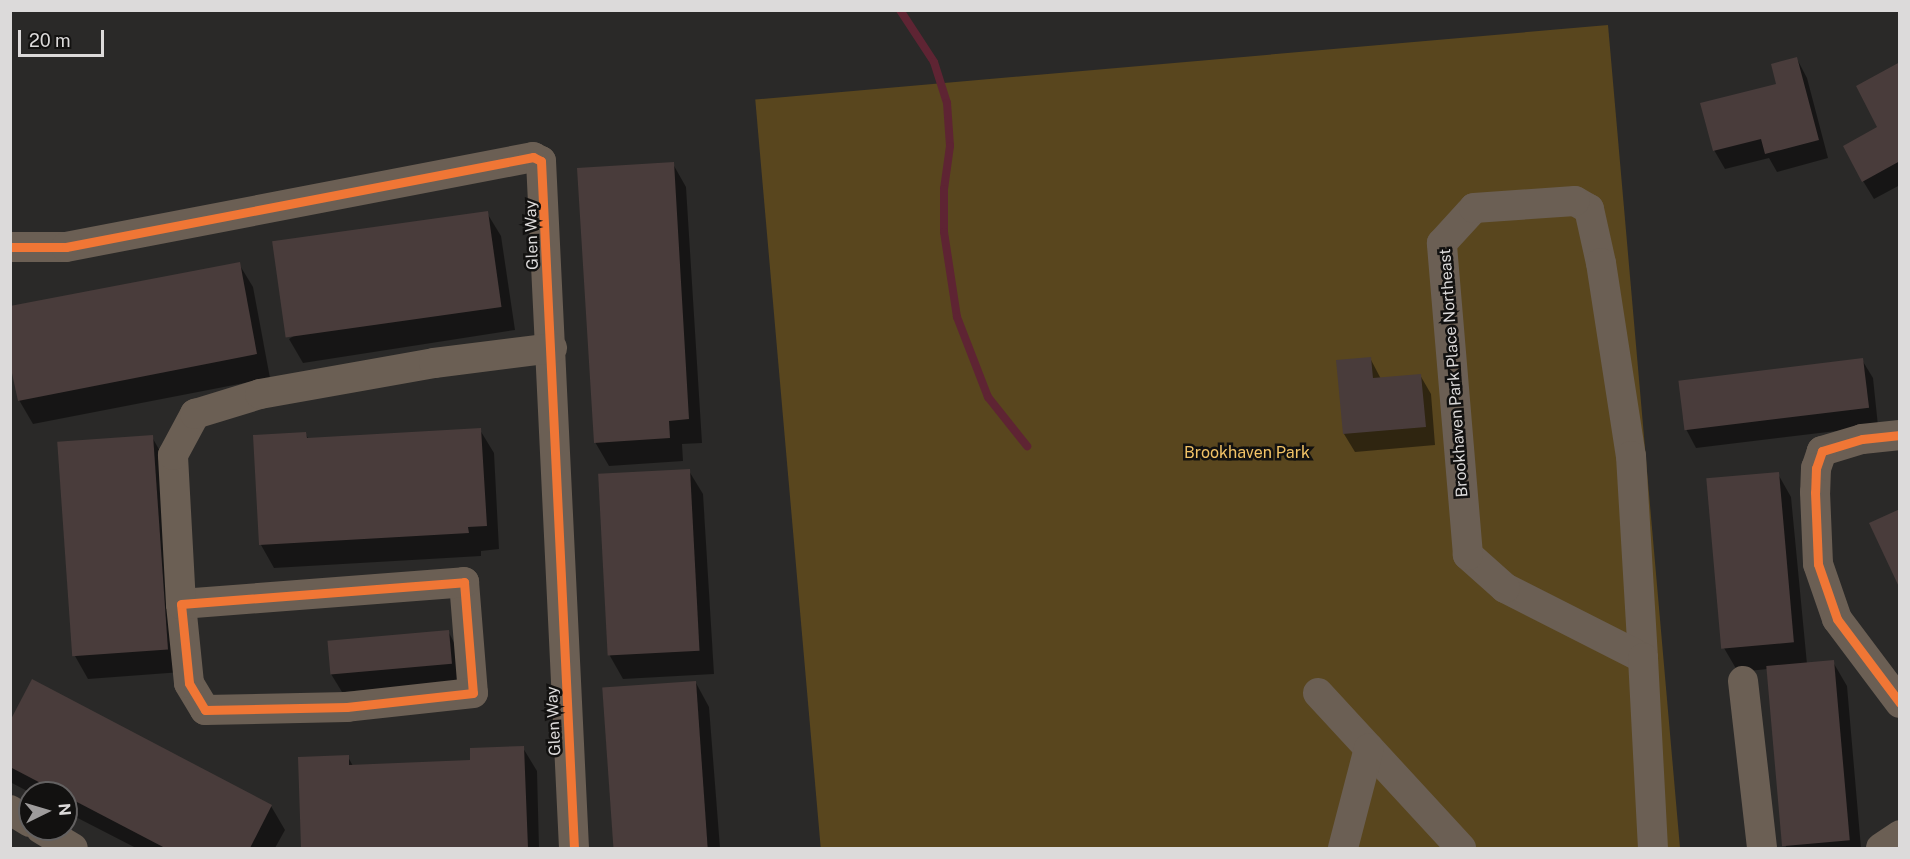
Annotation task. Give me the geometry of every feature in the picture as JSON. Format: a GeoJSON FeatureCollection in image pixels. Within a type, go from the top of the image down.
{"type":"FeatureCollection","features":[{"type":"Feature","properties":{"kind":"street","name":"Glen Way"},"geometry":{"type":"LineString","coordinates":[[10,247],[66,247],[533,157],[542,161],[574,849]]}},
{"type":"Feature","properties":{"kind":"street","name":"Brookhaven Park Place Northeast"},"geometry":{"type":"LineString","coordinates":[[1643,658],[1505,588],[1468,555],[1442,243],[1474,208],[1575,201],[1588,210],[1601,263],[1631,456],[1643,658],[1653,849]]}},
{"type":"Feature","properties":{"kind":"street"},"geometry":{"type":"LineString","coordinates":[[181,604],[464,582],[473,693],[347,707],[205,710],[189,683],[181,604],[173,455],[195,414],[260,394],[434,363],[552,348]]}},
{"type":"Feature","properties":{"kind":"street"},"geometry":{"type":"LineString","coordinates":[[1899,420],[1862,439],[1822,450],[1816,468],[1815,530],[1818,564],[1837,619],[1899,704]]}},
{"type":"Feature","properties":{"kind":"street"},"geometry":{"type":"LineString","coordinates":[[1743,681],[1762,849]]}},
{"type":"Feature","properties":{"kind":"street"},"geometry":{"type":"LineString","coordinates":[[1318,693],[1461,849]]}},
{"type":"Feature","properties":{"kind":"street"},"geometry":{"type":"LineString","coordinates":[[1343,849],[1369,748]]}},
{"type":"Feature","properties":{"kind":"street"},"geometry":{"type":"LineString","coordinates":[[1881,849],[1899,835]]}},
{"type":"Feature","properties":{"kind":"street"},"geometry":{"type":"LineString","coordinates":[[60,841],[73,849]]}},
{"type":"Feature","properties":{"kind":"green space","name":"Brookhaven Park"},"geometry":{"type":"Polygon","coordinates":[[[1608,25],[1680,848],[821,848],[755,100],[1608,25]]]}},
{"type":"Feature","properties":{"kind":"building"},"geometry":{"type":"Polygon","coordinates":[[[1797,57],[1819,140],[1765,154],[1761,139],[1713,151],[1700,103],[1776,84],[1771,64],[1797,57]]]}},
{"type":"Feature","properties":{"kind":"building"},"geometry":{"type":"Polygon","coordinates":[[[1900,62],[1900,161],[1862,182],[1843,146],[1877,127],[1856,86],[1900,62]]]}},
{"type":"Feature","properties":{"kind":"building"},"geometry":{"type":"Polygon","coordinates":[[[674,162],[689,419],[669,421],[670,438],[594,443],[577,168],[674,162]]]}},
{"type":"Feature","properties":{"kind":"building"},"geometry":{"type":"Polygon","coordinates":[[[488,211],[501,307],[286,337],[272,241],[488,211]]]}},
{"type":"Feature","properties":{"kind":"building"},"geometry":{"type":"Polygon","coordinates":[[[240,262],[257,354],[18,401],[10,364],[10,306],[240,262]]]}},
{"type":"Feature","properties":{"kind":"building"},"geometry":{"type":"Polygon","coordinates":[[[1371,357],[1373,378],[1421,374],[1426,427],[1343,434],[1336,360],[1371,357]]]}},
{"type":"Feature","properties":{"kind":"building"},"geometry":{"type":"Polygon","coordinates":[[[1863,358],[1869,408],[1684,430],[1678,381],[1863,358]]]}},
{"type":"Feature","properties":{"kind":"building"},"geometry":{"type":"Polygon","coordinates":[[[481,428],[487,526],[468,527],[469,533],[259,545],[253,435],[306,432],[307,438],[481,428]]]}},
{"type":"Feature","properties":{"kind":"building"},"geometry":{"type":"Polygon","coordinates":[[[153,435],[168,649],[72,656],[57,442],[153,435]]]}},
{"type":"Feature","properties":{"kind":"building"},"geometry":{"type":"Polygon","coordinates":[[[690,469],[700,651],[608,656],[598,474],[690,469]]]}},
{"type":"Feature","properties":{"kind":"building"},"geometry":{"type":"Polygon","coordinates":[[[1779,472],[1794,642],[1721,649],[1706,478],[1779,472]]]}},
{"type":"Feature","properties":{"kind":"building"},"geometry":{"type":"Polygon","coordinates":[[[1900,509],[1900,589],[1869,523],[1900,509]]]}},
{"type":"Feature","properties":{"kind":"building"},"geometry":{"type":"Polygon","coordinates":[[[449,630],[452,664],[330,675],[327,641],[449,630]]]}},
{"type":"Feature","properties":{"kind":"building"},"geometry":{"type":"Polygon","coordinates":[[[1834,660],[1850,840],[1782,846],[1766,666],[1834,660]]]}},
{"type":"Feature","properties":{"kind":"building"},"geometry":{"type":"Polygon","coordinates":[[[32,679],[272,805],[250,848],[165,848],[78,803],[78,781],[37,781],[10,767],[10,721],[32,679]]]}},
{"type":"Feature","properties":{"kind":"building"},"geometry":{"type":"Polygon","coordinates":[[[696,681],[708,848],[613,848],[602,688],[696,681]]]}},
{"type":"Feature","properties":{"kind":"building"},"geometry":{"type":"Polygon","coordinates":[[[524,746],[528,848],[301,848],[298,757],[349,755],[349,765],[470,760],[470,748],[524,746]]]}},
{"type":"Feature","properties":{"kind":"waterway"},"geometry":{"type":"LineString","coordinates":[[900,10],[934,62],[947,103],[950,146],[944,189],[944,232],[957,317],[988,397],[1027,446]]}},
{"type":"Feature","properties":{"kind":"cycle path"},"geometry":{"type":"LineString","coordinates":[[10,247],[66,247],[533,157],[541,161],[574,848]]}},
{"type":"Feature","properties":{"kind":"cycle path"},"geometry":{"type":"LineString","coordinates":[[1900,435],[1862,439],[1822,451],[1816,468],[1815,492],[1818,564],[1837,619],[1900,703]]}},
{"type":"Feature","properties":{"kind":"cycle path"},"geometry":{"type":"LineString","coordinates":[[464,582],[473,693],[347,707],[205,710],[189,683],[181,604],[464,582]]}}]}
